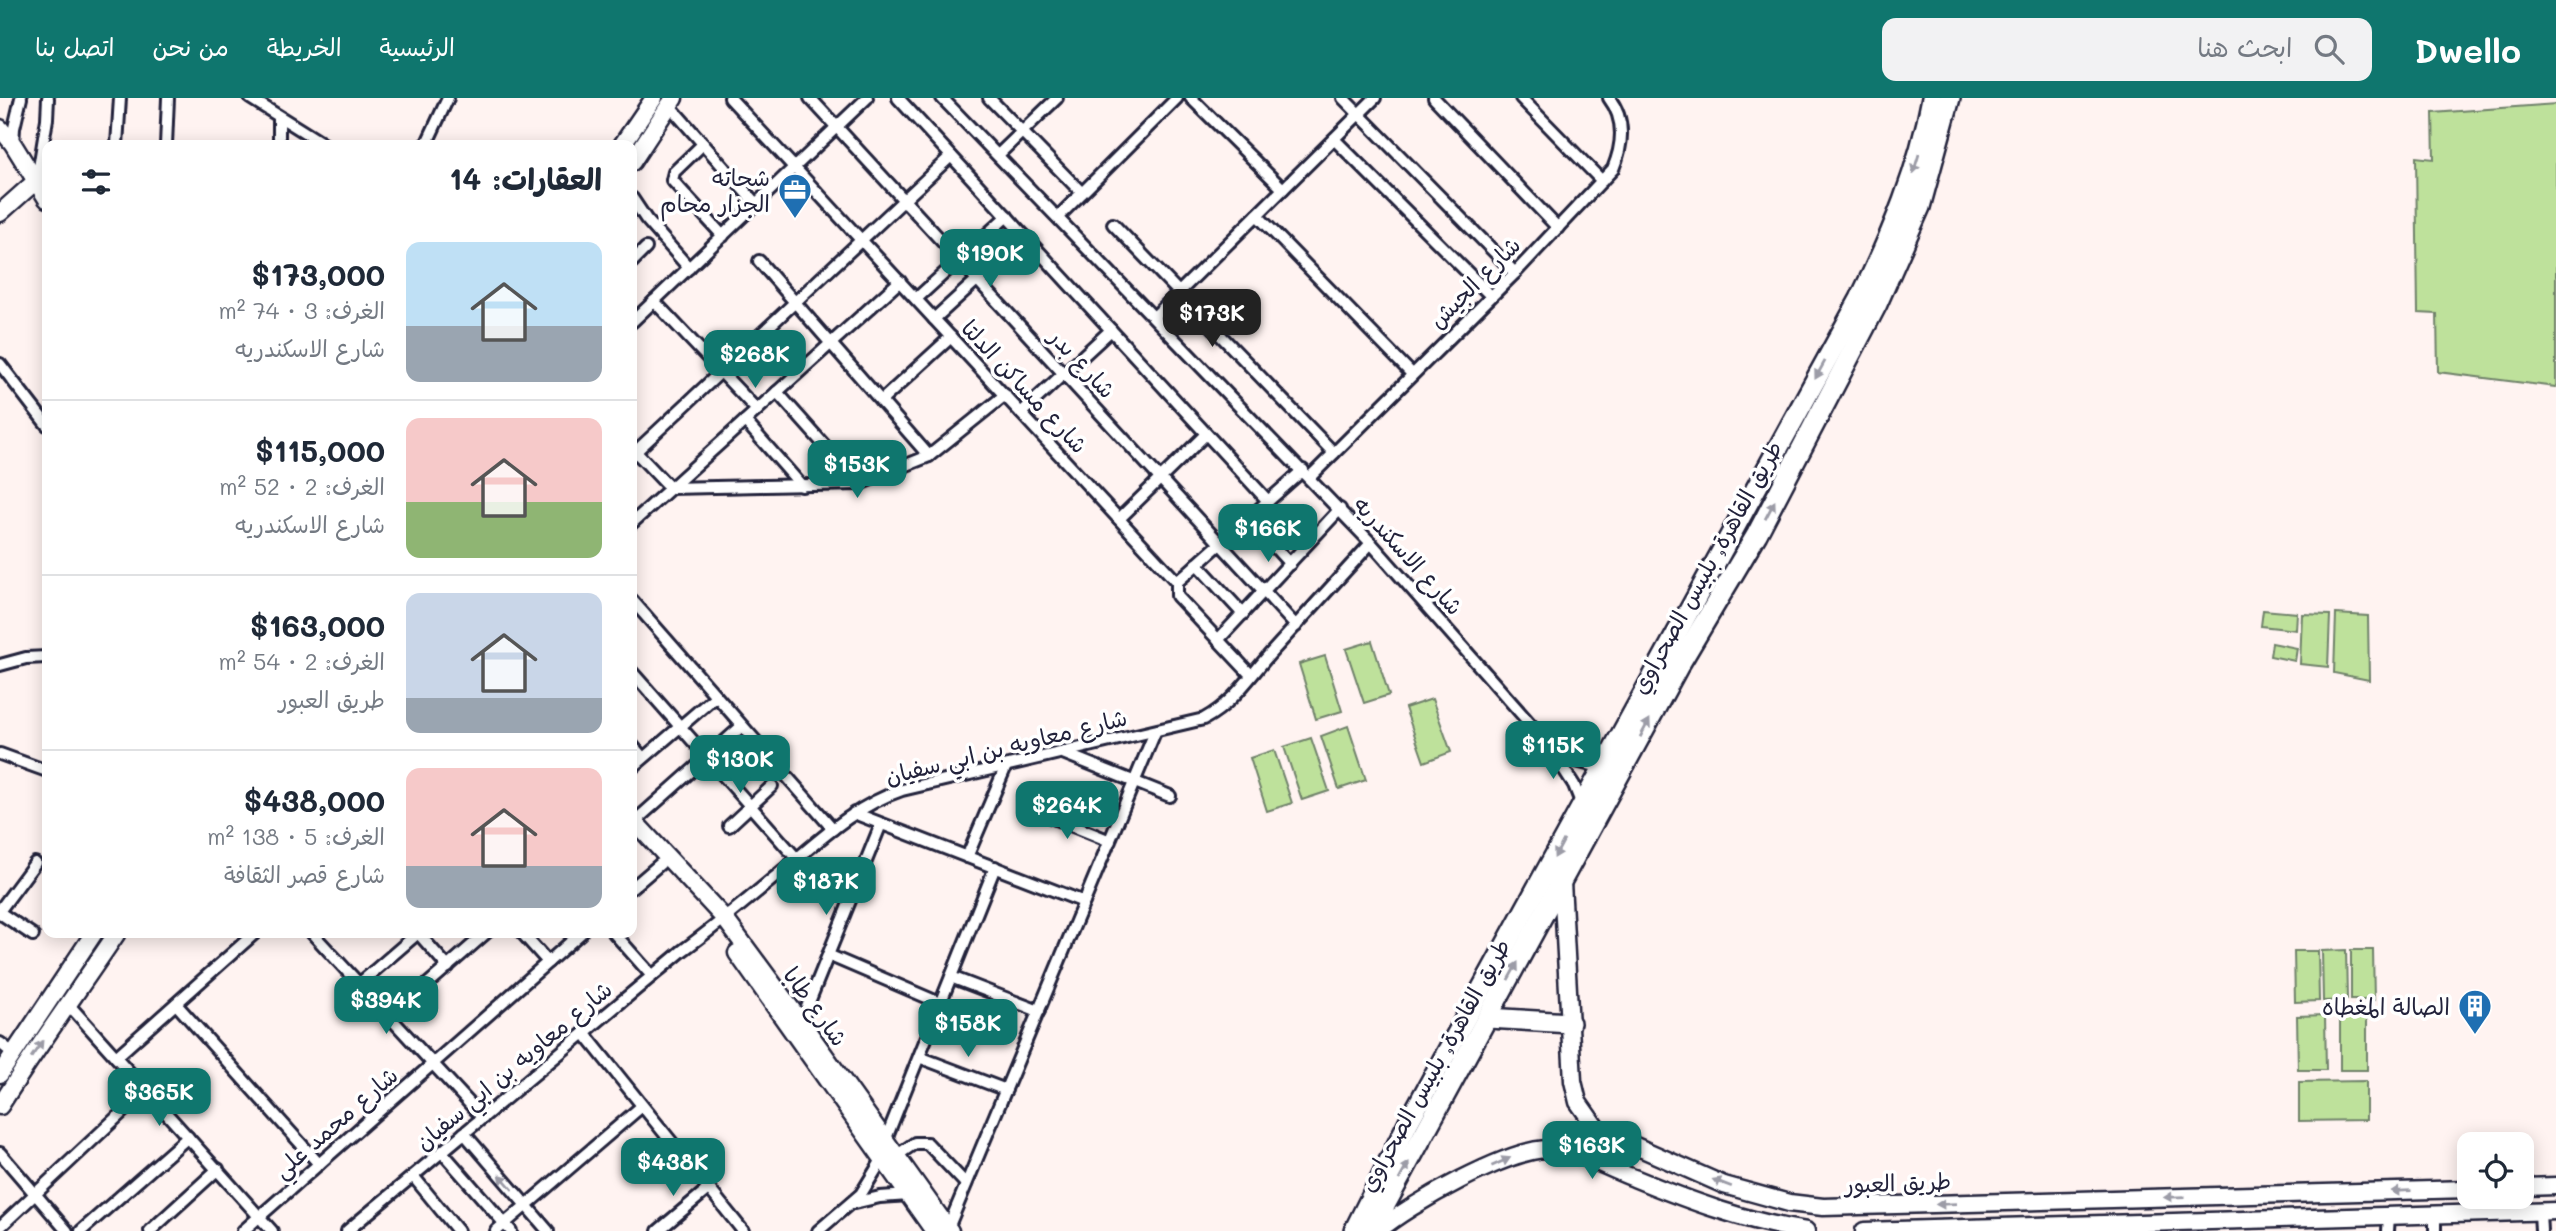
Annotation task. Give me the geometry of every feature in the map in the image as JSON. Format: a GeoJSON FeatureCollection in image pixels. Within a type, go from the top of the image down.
{"type":"FeatureCollection","features":[{"type":"Feature","properties":{"kind":"highway","name":"طريق القاهرة, بلبيس الصحراوي"},"geometry":{"type":"LineString","coordinates":[[1354,1231],[1408,1122],[1735,522],[1860,299],[1886,245],[1917,160],[1932,98]]}},
{"type":"Feature","properties":{"kind":"highway","name":"طريق القاهرة, بلبيس الصحراوي"},"geometry":{"type":"LineString","coordinates":[[1371,1231],[1679,665],[1757,534],[1877,304],[1920,207],[1950,98]]}},
{"type":"Feature","properties":{"kind":"highway"},"geometry":{"type":"LineString","coordinates":[[1735,522],[1740,533],[1751,536],[1757,534]]}},
{"type":"Feature","properties":{"kind":"highway"},"geometry":{"type":"LineString","coordinates":[[1717,556],[1731,560],[1736,569]]}},
{"type":"Feature","properties":{"kind":"highway"},"geometry":{"type":"LineString","coordinates":[[1488,1018],[1570,1023]]}},
{"type":"Feature","properties":{"kind":"street"},"geometry":{"type":"LineString","coordinates":[[13,144],[21,98]]}},
{"type":"Feature","properties":{"kind":"street"},"geometry":{"type":"LineString","coordinates":[[45,140],[48,98]]}},
{"type":"Feature","properties":{"kind":"street"},"geometry":{"type":"LineString","coordinates":[[117,140],[120,98]]}},
{"type":"Feature","properties":{"kind":"street"},"geometry":{"type":"LineString","coordinates":[[166,140],[168,98]]}},
{"type":"Feature","properties":{"kind":"street"},"geometry":{"type":"LineString","coordinates":[[250,98],[317,140]]}},
{"type":"Feature","properties":{"kind":"street"},"geometry":{"type":"LineString","coordinates":[[428,140],[448,98]]}},
{"type":"Feature","properties":{"kind":"street"},"geometry":{"type":"LineString","coordinates":[[625,140],[654,98]]}},
{"type":"Feature","properties":{"kind":"street","name":"شارع مساكن الدلتا"},"geometry":{"type":"LineString","coordinates":[[730,98],[1177,582],[1177,596],[1251,675]]}},
{"type":"Feature","properties":{"kind":"street","name":"شارع بدر"},"geometry":{"type":"LineString","coordinates":[[810,98],[1296,626]]}},
{"type":"Feature","properties":{"kind":"street"},"geometry":{"type":"LineString","coordinates":[[637,317],[867,98]]}},
{"type":"Feature","properties":{"kind":"street"},"geometry":{"type":"LineString","coordinates":[[898,98],[1268,501]]}},
{"type":"Feature","properties":{"kind":"street","name":"شارع الاسكندريه"},"geometry":{"type":"LineString","coordinates":[[942,98],[1307,473],[1371,543],[1547,743],[1574,785],[1582,807]]}},
{"type":"Feature","properties":{"kind":"street"},"geometry":{"type":"LineString","coordinates":[[989,98],[1082,193]]}},
{"type":"Feature","properties":{"kind":"street"},"geometry":{"type":"LineString","coordinates":[[998,155],[1057,98]]}},
{"type":"Feature","properties":{"kind":"street"},"geometry":{"type":"LineString","coordinates":[[1058,217],[1177,98]]}},
{"type":"Feature","properties":{"kind":"street"},"geometry":{"type":"LineString","coordinates":[[1191,98],[1283,189]]}},
{"type":"Feature","properties":{"kind":"street"},"geometry":{"type":"LineString","coordinates":[[1343,98],[1515,273]]}},
{"type":"Feature","properties":{"kind":"street"},"geometry":{"type":"LineString","coordinates":[[1155,316],[1375,98]]}},
{"type":"Feature","properties":{"kind":"street"},"geometry":{"type":"LineString","coordinates":[[1434,98],[1558,228]]}},
{"type":"Feature","properties":{"kind":"street"},"geometry":{"type":"LineString","coordinates":[[1521,98],[1602,181]]}},
{"type":"Feature","properties":{"kind":"street","name":"شارع الجيش"},"geometry":{"type":"LineString","coordinates":[[1177,582],[1268,501],[1334,453],[1515,273],[1614,169],[1622,136],[1620,120],[1609,98]]}},
{"type":"Feature","properties":{"kind":"street"},"geometry":{"type":"LineString","coordinates":[[637,154],[672,101],[703,144],[756,204]]}},
{"type":"Feature","properties":{"kind":"street"},"geometry":{"type":"LineString","coordinates":[[279,117],[279,140]]}},
{"type":"Feature","properties":{"kind":"street"},"geometry":{"type":"LineString","coordinates":[[0,128],[42,182],[0,213]]}},
{"type":"Feature","properties":{"kind":"street"},"geometry":{"type":"LineString","coordinates":[[1334,139],[1491,296]]}},
{"type":"Feature","properties":{"kind":"street"},"geometry":{"type":"LineString","coordinates":[[703,144],[674,172],[672,180],[723,236]]}},
{"type":"Feature","properties":{"kind":"street"},"geometry":{"type":"LineString","coordinates":[[637,447],[951,156]]}},
{"type":"Feature","properties":{"kind":"street"},"geometry":{"type":"LineString","coordinates":[[637,206],[689,268]]}},
{"type":"Feature","properties":{"kind":"street"},"geometry":{"type":"LineString","coordinates":[[1257,215],[1412,374]]}},
{"type":"Feature","properties":{"kind":"street"},"geometry":{"type":"LineString","coordinates":[[916,299],[1007,216]]}},
{"type":"Feature","properties":{"kind":"street"},"geometry":{"type":"LineString","coordinates":[[1113,224],[1334,453]]}},
{"type":"Feature","properties":{"kind":"street"},"geometry":{"type":"LineString","coordinates":[[934,319],[1025,236]]}},
{"type":"Feature","properties":{"kind":"street"},"geometry":{"type":"LineString","coordinates":[[637,257],[646,248]]}},
{"type":"Feature","properties":{"kind":"street"},"geometry":{"type":"LineString","coordinates":[[759,261],[929,456]]}},
{"type":"Feature","properties":{"kind":"street"},"geometry":{"type":"LineString","coordinates":[[637,518],[900,281]]}},
{"type":"Feature","properties":{"kind":"street"},"geometry":{"type":"LineString","coordinates":[[654,301],[757,410]]}},
{"type":"Feature","properties":{"kind":"street"},"geometry":{"type":"LineString","coordinates":[[1021,413],[1111,330]]}},
{"type":"Feature","properties":{"kind":"street"},"geometry":{"type":"LineString","coordinates":[[881,401],[951,337]]}},
{"type":"Feature","properties":{"kind":"street"},"geometry":{"type":"LineString","coordinates":[[0,365],[42,419]]}},
{"type":"Feature","properties":{"kind":"street"},"geometry":{"type":"LineString","coordinates":[[777,392],[859,484]]}},
{"type":"Feature","properties":{"kind":"street"},"geometry":{"type":"LineString","coordinates":[[637,455],[670,488],[859,484],[929,456],[1005,395]]}},
{"type":"Feature","properties":{"kind":"street"},"geometry":{"type":"LineString","coordinates":[[745,421],[802,485]]}},
{"type":"Feature","properties":{"kind":"street"},"geometry":{"type":"LineString","coordinates":[[1119,519],[1206,433]]}},
{"type":"Feature","properties":{"kind":"street"},"geometry":{"type":"LineString","coordinates":[[1218,640],[1340,509]]}},
{"type":"Feature","properties":{"kind":"street"},"geometry":{"type":"LineString","coordinates":[[1248,518],[1290,564]]}},
{"type":"Feature","properties":{"kind":"street","name":"شارع معاويه بن ابي سفيان"},"geometry":{"type":"LineString","coordinates":[[352,1229],[652,976],[853,813],[902,790],[1204,719],[1221,710],[1371,543]]}},
{"type":"Feature","properties":{"kind":"street"},"geometry":{"type":"LineString","coordinates":[[1197,564],[1243,614]]}},
{"type":"Feature","properties":{"kind":"street"},"geometry":{"type":"LineString","coordinates":[[637,608],[833,829]]}},
{"type":"Feature","properties":{"kind":"street"},"geometry":{"type":"LineString","coordinates":[[0,665],[26,658],[42,657]]}},
{"type":"Feature","properties":{"kind":"street"},"geometry":{"type":"LineString","coordinates":[[637,678],[797,859]]}},
{"type":"Feature","properties":{"kind":"street"},"geometry":{"type":"LineString","coordinates":[[637,763],[716,696]]}},
{"type":"Feature","properties":{"kind":"street"},"geometry":{"type":"LineString","coordinates":[[637,820],[742,726]]}},
{"type":"Feature","properties":{"kind":"street"},"geometry":{"type":"LineString","coordinates":[[944,1230],[1006,1090],[1155,732]]}},
{"type":"Feature","properties":{"kind":"street","name":"شارع الاسكندريه"},"geometry":{"type":"LineString","coordinates":[[1547,743],[1572,760],[1603,768]]}},
{"type":"Feature","properties":{"kind":"street"},"geometry":{"type":"LineString","coordinates":[[637,751],[643,758]]}},
{"type":"Feature","properties":{"kind":"street"},"geometry":{"type":"LineString","coordinates":[[1063,753],[1170,796]]}},
{"type":"Feature","properties":{"kind":"street"},"geometry":{"type":"LineString","coordinates":[[0,754],[42,769]]}},
{"type":"Feature","properties":{"kind":"street"},"geometry":{"type":"LineString","coordinates":[[967,857],[1006,766]]}},
{"type":"Feature","properties":{"kind":"street"},"geometry":{"type":"LineString","coordinates":[[729,826],[772,786]]}},
{"type":"Feature","properties":{"kind":"street"},"geometry":{"type":"LineString","coordinates":[[1036,811],[1110,841]]}},
{"type":"Feature","properties":{"kind":"street"},"geometry":{"type":"LineString","coordinates":[[853,813],[1084,902]]}},
{"type":"Feature","properties":{"kind":"street"},"geometry":{"type":"LineString","coordinates":[[801,1022],[880,824]]}},
{"type":"Feature","properties":{"kind":"street","name":"شارع طابا"},"geometry":{"type":"LineString","coordinates":[[637,828],[721,922],[801,1022],[885,1141],[889,1157],[909,1195],[944,1230]]}},
{"type":"Feature","properties":{"kind":"street","name":"شارع طابا"},"geometry":{"type":"LineString","coordinates":[[637,830],[660,864],[721,922],[944,1230]]}},
{"type":"Feature","properties":{"kind":"street"},"geometry":{"type":"LineString","coordinates":[[33,934],[0,911],[35,863]]}},
{"type":"Feature","properties":{"kind":"street"},"geometry":{"type":"LineString","coordinates":[[637,884],[660,864]]}},
{"type":"Feature","properties":{"kind":"street"},"geometry":{"type":"LineString","coordinates":[[885,1141],[995,867]]}},
{"type":"Feature","properties":{"kind":"street"},"geometry":{"type":"LineString","coordinates":[[1562,882],[1575,1092],[1583,1112],[1597,1129],[1582,1139],[1581,1156]]}},
{"type":"Feature","properties":{"kind":"street"},"geometry":{"type":"LineString","coordinates":[[0,1074],[91,938]]}},
{"type":"Feature","properties":{"kind":"street"},"geometry":{"type":"LineString","coordinates":[[0,1107],[34,1052],[114,938]]}},
{"type":"Feature","properties":{"kind":"street"},"geometry":{"type":"LineString","coordinates":[[116,1056],[249,938]]}},
{"type":"Feature","properties":{"kind":"street"},"geometry":{"type":"LineString","coordinates":[[321,938],[359,984],[483,1118]]}},
{"type":"Feature","properties":{"kind":"street"},"geometry":{"type":"LineString","coordinates":[[359,984],[412,938]]}},
{"type":"Feature","properties":{"kind":"street"},"geometry":{"type":"LineString","coordinates":[[422,938],[448,967]]}},
{"type":"Feature","properties":{"kind":"street"},"geometry":{"type":"LineString","coordinates":[[390,1017],[480,938]]}},
{"type":"Feature","properties":{"kind":"street"},"geometry":{"type":"LineString","coordinates":[[526,938],[548,962]]}},
{"type":"Feature","properties":{"kind":"street","name":"شارع محمد علي"},"geometry":{"type":"LineString","coordinates":[[243,1231],[575,938]]}},
{"type":"Feature","properties":{"kind":"street"},"geometry":{"type":"LineString","coordinates":[[618,938],[652,976]]}},
{"type":"Feature","properties":{"kind":"street"},"geometry":{"type":"LineString","coordinates":[[828,955],[940,1003]]}},
{"type":"Feature","properties":{"kind":"street"},"geometry":{"type":"LineString","coordinates":[[951,977],[1039,1011]]}},
{"type":"Feature","properties":{"kind":"street"},"geometry":{"type":"LineString","coordinates":[[69,1004],[272,1231]]}},
{"type":"Feature","properties":{"kind":"street"},"geometry":{"type":"LineString","coordinates":[[176,1004],[319,1164]]}},
{"type":"Feature","properties":{"kind":"street"},"geometry":{"type":"LineString","coordinates":[[584,1033],[743,1231]]}},
{"type":"Feature","properties":{"kind":"street"},"geometry":{"type":"LineString","coordinates":[[0,1043],[14,1054]]}},
{"type":"Feature","properties":{"kind":"street"},"geometry":{"type":"LineString","coordinates":[[919,1056],[1006,1090]]}},
{"type":"Feature","properties":{"kind":"street"},"geometry":{"type":"LineString","coordinates":[[0,1227],[146,1090]]}},
{"type":"Feature","properties":{"kind":"street"},"geometry":{"type":"LineString","coordinates":[[442,1152],[504,1228],[526,1205],[642,1106]]}},
{"type":"Feature","properties":{"kind":"street","name":"طريق العبور"},"geometry":{"type":"LineString","coordinates":[[1597,1129],[1724,1185],[1778,1200],[1823,1207],[2457,1189]]}},
{"type":"Feature","properties":{"kind":"street"},"geometry":{"type":"LineString","coordinates":[[464,1133],[548,1231]]}},
{"type":"Feature","properties":{"kind":"street"},"geometry":{"type":"LineString","coordinates":[[81,1231],[188,1137]]}},
{"type":"Feature","properties":{"kind":"street"},"geometry":{"type":"LineString","coordinates":[[818,1231],[851,1204],[889,1157],[915,1143],[927,1143],[966,1184]]}},
{"type":"Feature","properties":{"kind":"street"},"geometry":{"type":"LineString","coordinates":[[1378,1231],[1418,1202],[1516,1156],[1548,1149],[1581,1156],[1687,1199],[1740,1224],[1806,1231]]}},
{"type":"Feature","properties":{"kind":"street"},"geometry":{"type":"LineString","coordinates":[[0,1153],[67,1231]]}},
{"type":"Feature","properties":{"kind":"street"},"geometry":{"type":"LineString","coordinates":[[150,1231],[218,1169]]}},
{"type":"Feature","properties":{"kind":"street"},"geometry":{"type":"LineString","coordinates":[[413,1176],[458,1231]]}},
{"type":"Feature","properties":{"kind":"street"},"geometry":{"type":"LineString","coordinates":[[2534,1187],[2556,1186]]}},
{"type":"Feature","properties":{"kind":"street"},"geometry":{"type":"LineString","coordinates":[[658,1231],[708,1189]]}},
{"type":"Feature","properties":{"kind":"street"},"geometry":{"type":"LineString","coordinates":[[851,1204],[880,1197],[909,1195]]}},
{"type":"Feature","properties":{"kind":"street"},"geometry":{"type":"LineString","coordinates":[[2235,1226],[2246,1208],[2240,1195]]}},
{"type":"Feature","properties":{"kind":"street"},"geometry":{"type":"LineString","coordinates":[[2192,1226],[2210,1196]]}},
{"type":"Feature","properties":{"kind":"street"},"geometry":{"type":"LineString","coordinates":[[2541,1231],[2548,1211]]}},
{"type":"Feature","properties":{"kind":"street","name":"طريق العبور"},"geometry":{"type":"LineString","coordinates":[[1864,1231],[2435,1223],[2548,1211]]}},
{"type":"Feature","properties":{"kind":"street"},"geometry":{"type":"LineString","coordinates":[[162,1221],[171,1231]]}},
{"type":"Feature","properties":{"kind":"green space"},"geometry":{"type":"Polygon","coordinates":[[[2556,104],[2556,387],[2438,372],[2437,314],[2418,313],[2416,157],[2434,159],[2433,113],[2556,104]]]}},
{"type":"Feature","properties":{"kind":"green space"},"geometry":{"type":"Polygon","coordinates":[[[2263,610],[2297,613],[2296,630],[2261,626],[2263,610]]]}},
{"type":"Feature","properties":{"kind":"green space"},"geometry":{"type":"Polygon","coordinates":[[[2302,614],[2330,615],[2328,667],[2300,664],[2302,614]]]}},
{"type":"Feature","properties":{"kind":"green space"},"geometry":{"type":"Polygon","coordinates":[[[2336,614],[2368,616],[2369,680],[2334,673],[2336,614]]]}},
{"type":"Feature","properties":{"kind":"green space"},"geometry":{"type":"Polygon","coordinates":[[[1372,641],[1389,695],[1364,703],[1346,649],[1372,641]]]}},
{"type":"Feature","properties":{"kind":"green space"},"geometry":{"type":"Polygon","coordinates":[[[2272,643],[2297,648],[2295,661],[2270,656],[2272,643]]]}},
{"type":"Feature","properties":{"kind":"green space"},"geometry":{"type":"Polygon","coordinates":[[[1325,656],[1342,711],[1316,719],[1299,664],[1325,656]]]}},
{"type":"Feature","properties":{"kind":"green space"},"geometry":{"type":"Polygon","coordinates":[[[1432,699],[1451,752],[1424,762],[1405,708],[1432,699]]]}},
{"type":"Feature","properties":{"kind":"green space"},"geometry":{"type":"Polygon","coordinates":[[[1348,726],[1366,780],[1339,789],[1321,736],[1348,726]]]}},
{"type":"Feature","properties":{"kind":"green space"},"geometry":{"type":"Polygon","coordinates":[[[1311,738],[1329,791],[1302,800],[1284,747],[1311,738]]]}},
{"type":"Feature","properties":{"kind":"green space"},"geometry":{"type":"Polygon","coordinates":[[[1274,750],[1292,803],[1267,811],[1250,758],[1274,750]]]}},
{"type":"Feature","properties":{"kind":"green space"},"geometry":{"type":"Polygon","coordinates":[[[2346,950],[2347,1000],[2323,1001],[2322,951],[2346,950]]]}},
{"type":"Feature","properties":{"kind":"green space"},"geometry":{"type":"Polygon","coordinates":[[[2351,950],[2373,950],[2374,1000],[2351,1000],[2351,950]]]}},
{"type":"Feature","properties":{"kind":"green space"},"geometry":{"type":"Polygon","coordinates":[[[2294,951],[2318,951],[2319,1001],[2295,1002],[2294,951]]]}},
{"type":"Feature","properties":{"kind":"green space"},"geometry":{"type":"Polygon","coordinates":[[[2325,1015],[2326,1070],[2298,1070],[2297,1016],[2325,1015]]]}},
{"type":"Feature","properties":{"kind":"green space"},"geometry":{"type":"Polygon","coordinates":[[[2367,1015],[2367,1070],[2340,1070],[2340,1016],[2367,1015]]]}},
{"type":"Feature","properties":{"kind":"green space"},"geometry":{"type":"Polygon","coordinates":[[[2366,1081],[2366,1120],[2299,1121],[2299,1082],[2366,1081]]]}},
{"type":"Feature","properties":{"kind":"place","name":"شحاته الجزار محام"},"geometry":{"type":"Point","coordinates":[795,220]}},
{"type":"Feature","properties":{"kind":"place","name":"الصالة المغطاه"},"geometry":{"type":"Point","coordinates":[2475,1036]}}]}
